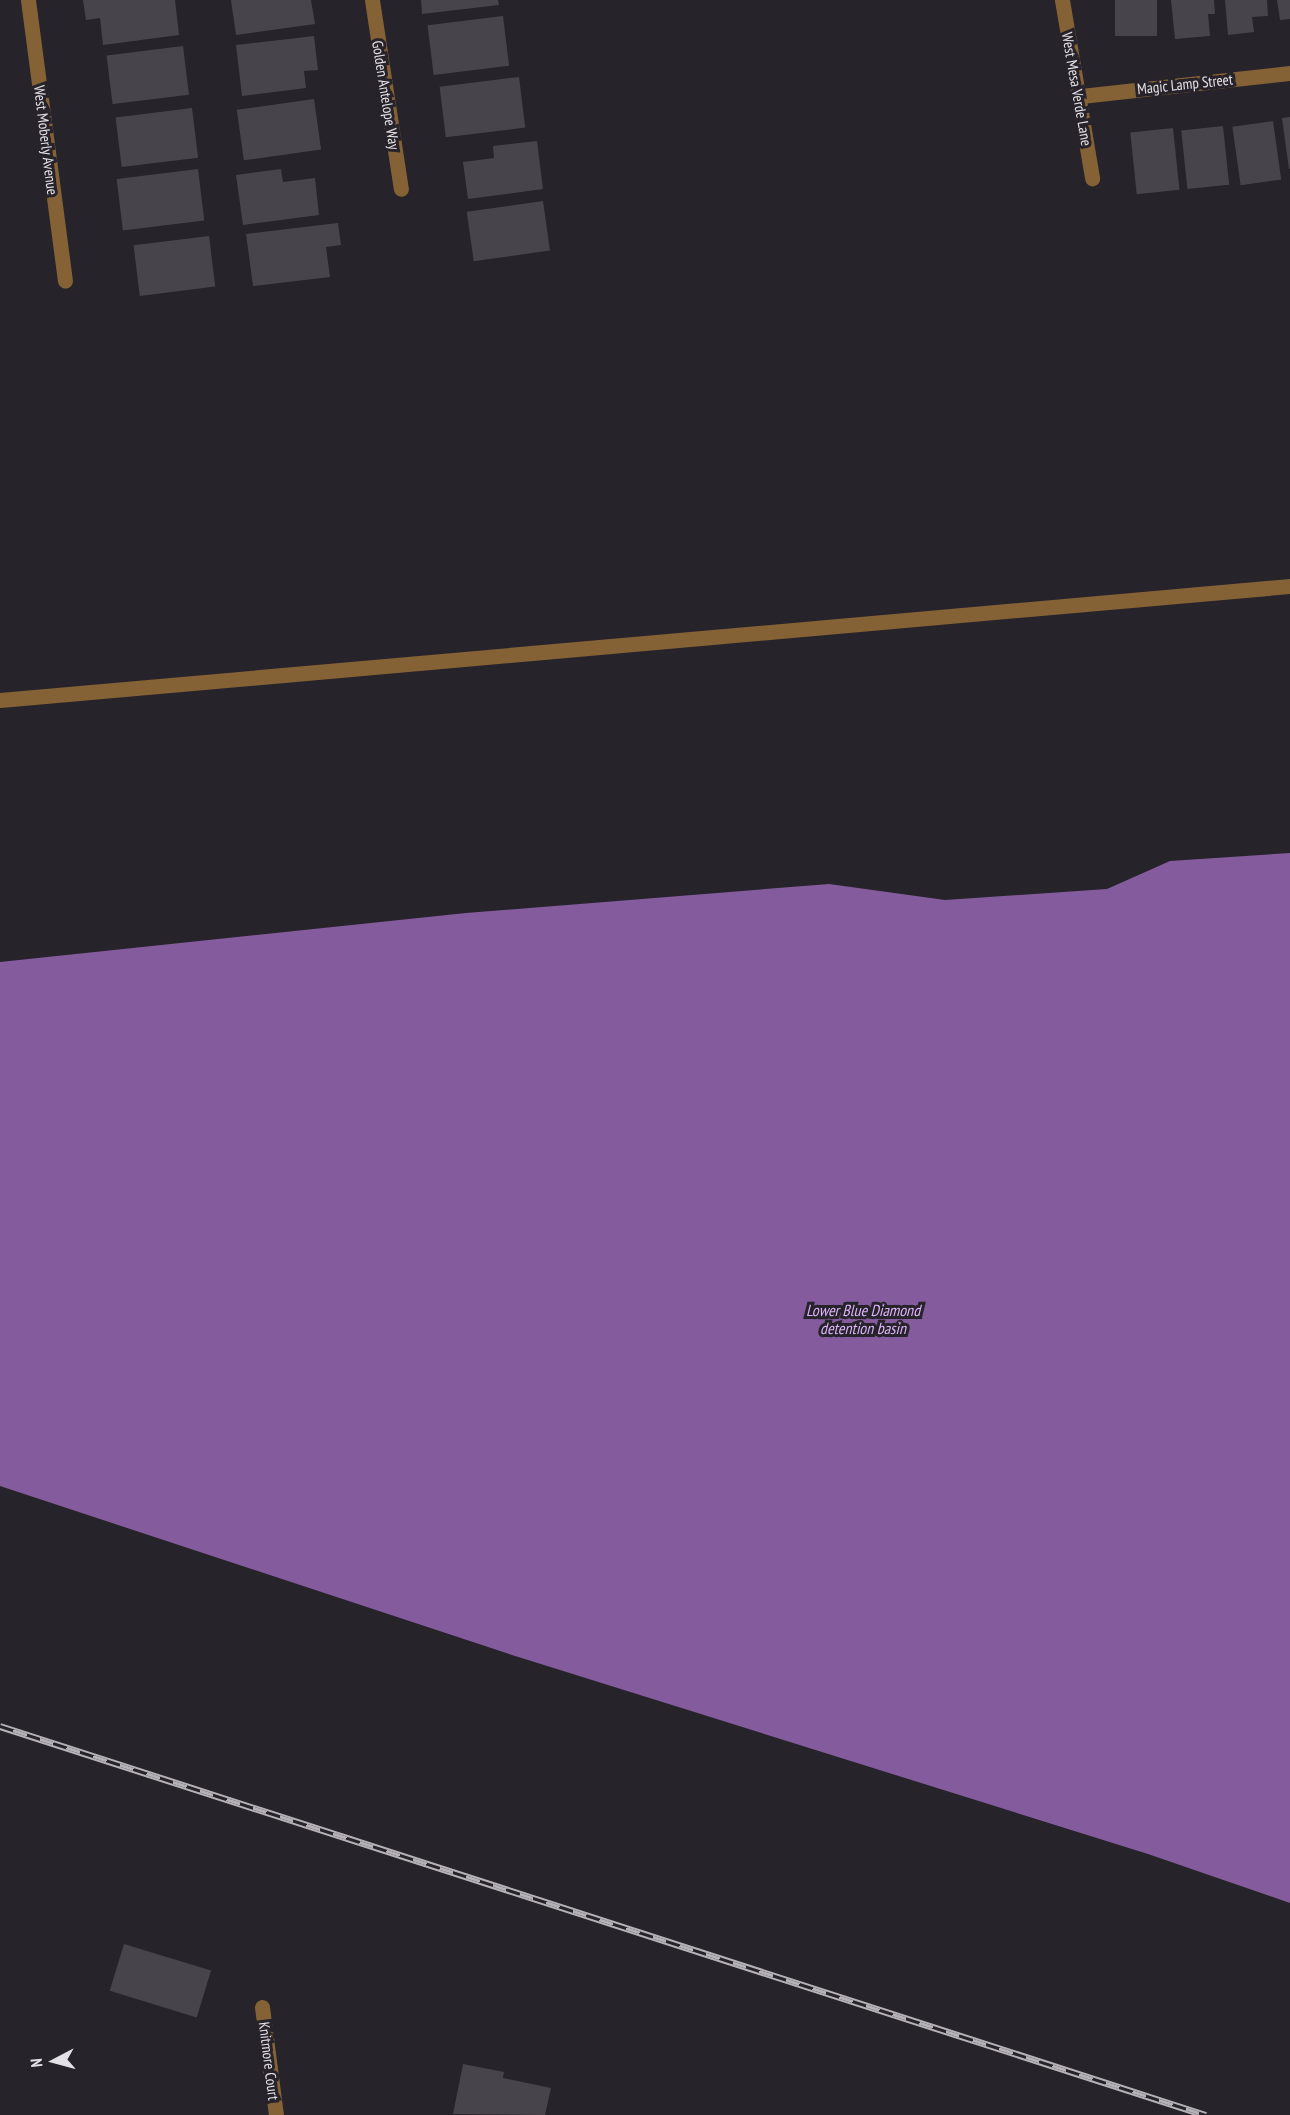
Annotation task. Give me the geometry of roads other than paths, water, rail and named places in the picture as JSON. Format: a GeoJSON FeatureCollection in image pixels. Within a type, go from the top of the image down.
{"type":"FeatureCollection","features":[{"type":"Feature","properties":{"kind":"street","name":"West Moberly Avenue"},"geometry":{"type":"LineString","coordinates":[[28,0],[64,281]]}},
{"type":"Feature","properties":{"kind":"street","name":"Golden Antelope Way"},"geometry":{"type":"LineString","coordinates":[[372,0],[401,189]]}},
{"type":"Feature","properties":{"kind":"street","name":"West Mesa Verde Lane"},"geometry":{"type":"LineString","coordinates":[[1062,0],[1081,96],[1092,178]]}},
{"type":"Feature","properties":{"kind":"street","name":"Magic Lamp Street"},"geometry":{"type":"LineString","coordinates":[[1081,96],[1290,73]]}},
{"type":"Feature","properties":{"kind":"street"},"geometry":{"type":"LineString","coordinates":[[0,700],[1290,586]]}},
{"type":"Feature","properties":{"kind":"street","name":"Knitmore Court"},"geometry":{"type":"LineString","coordinates":[[262,2007],[276,2115]]}},
{"type":"Feature","properties":{"kind":"water","name":"Lower Blue Diamond detention basin"},"geometry":{"type":"Polygon","coordinates":[[[1290,853],[1290,1903],[1148,1854],[512,1655],[0,1486],[0,962],[466,913],[829,884],[945,900],[1107,889],[1170,861],[1290,853]]]}},
{"type":"Feature","properties":{"kind":"railway"},"geometry":{"type":"LineString","coordinates":[[0,1726],[1206,2115]]}}]}
